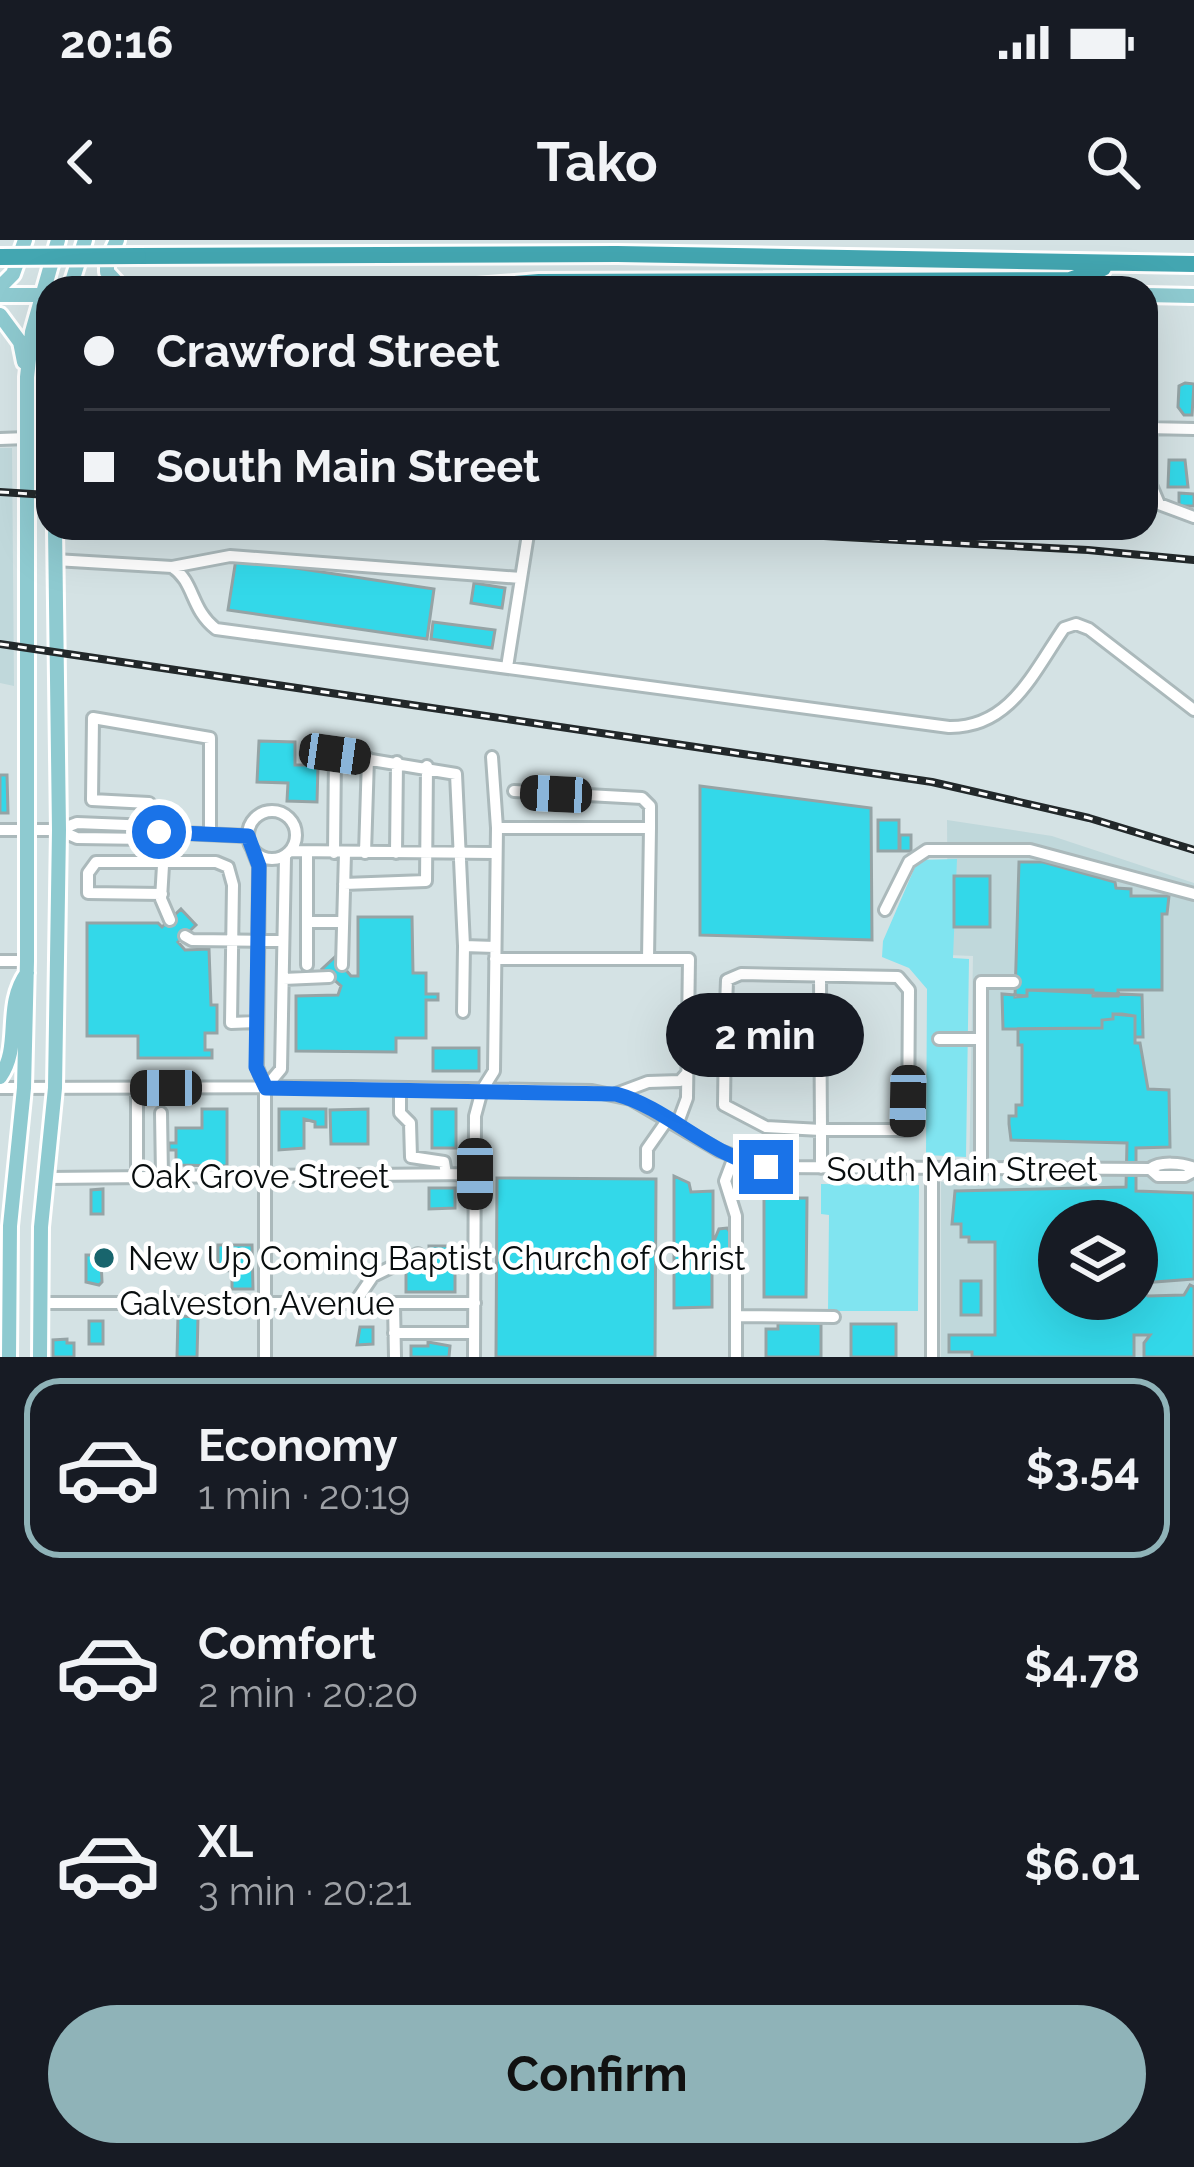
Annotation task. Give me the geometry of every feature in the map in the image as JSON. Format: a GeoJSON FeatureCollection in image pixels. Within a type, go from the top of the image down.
{"type":"FeatureCollection","features":[{"type":"Feature","properties":{"kind":"highway"},"geometry":{"type":"LineString","coordinates":[[0,257],[639,254],[1194,264]]}},
{"type":"Feature","properties":{"kind":"highway"},"geometry":{"type":"LineString","coordinates":[[1081,276],[1113,265]]}},
{"type":"Feature","properties":{"kind":"main road"},"geometry":{"type":"LineString","coordinates":[[0,291],[13,274],[25,240]]}},
{"type":"Feature","properties":{"kind":"main road"},"geometry":{"type":"LineString","coordinates":[[49,276],[58,240]]}},
{"type":"Feature","properties":{"kind":"main road"},"geometry":{"type":"LineString","coordinates":[[74,276],[85,240]]}},
{"type":"Feature","properties":{"kind":"main road"},"geometry":{"type":"LineString","coordinates":[[111,276],[107,262],[117,240]]}},
{"type":"Feature","properties":{"kind":"main road"},"geometry":{"type":"LineString","coordinates":[[0,291],[36,294]]}},
{"type":"Feature","properties":{"kind":"main road"},"geometry":{"type":"LineString","coordinates":[[1158,295],[1194,296]]}},
{"type":"Feature","properties":{"kind":"main road"},"geometry":{"type":"LineString","coordinates":[[0,315],[20,342],[27,377],[27,967],[24,1088],[7,1175],[4,1302],[9,1357]]}},
{"type":"Feature","properties":{"kind":"main road"},"geometry":{"type":"LineString","coordinates":[[27,377],[36,334]]}},
{"type":"Feature","properties":{"kind":"main road"},"geometry":{"type":"LineString","coordinates":[[40,1357],[46,1178],[55,1088],[59,830],[55,540]]}},
{"type":"Feature","properties":{"kind":"main road"},"geometry":{"type":"LineString","coordinates":[[0,1077],[10,1061],[11,1005],[27,967]]}},
{"type":"Feature","properties":{"kind":"street"},"geometry":{"type":"LineString","coordinates":[[1158,428],[1194,429]]}},
{"type":"Feature","properties":{"kind":"street"},"geometry":{"type":"LineString","coordinates":[[0,439],[27,438]]}},
{"type":"Feature","properties":{"kind":"street"},"geometry":{"type":"LineString","coordinates":[[1158,502],[1194,517]]}},
{"type":"Feature","properties":{"kind":"street"},"geometry":{"type":"LineString","coordinates":[[507,667],[527,540]]}},
{"type":"Feature","properties":{"kind":"street"},"geometry":{"type":"LineString","coordinates":[[56,560],[172,567],[230,556],[521,578]]}},
{"type":"Feature","properties":{"kind":"street"},"geometry":{"type":"LineString","coordinates":[[172,567],[183,574],[200,617],[216,628],[970,728],[999,715],[1064,628],[1076,624],[1089,629],[1194,710]]}},
{"type":"Feature","properties":{"kind":"street"},"geometry":{"type":"LineString","coordinates":[[170,920],[162,894],[164,861],[149,803],[92,800],[93,718],[210,738],[210,834]]}},
{"type":"Feature","properties":{"kind":"street"},"geometry":{"type":"LineString","coordinates":[[342,965],[344,884],[335,754],[448,769],[459,778],[463,1012]]}},
{"type":"Feature","properties":{"kind":"street"},"geometry":{"type":"LineString","coordinates":[[474,1357],[475,1115],[494,1071],[497,828],[493,757]]}},
{"type":"Feature","properties":{"kind":"street"},"geometry":{"type":"LineString","coordinates":[[365,853],[368,758]]}},
{"type":"Feature","properties":{"kind":"street"},"geometry":{"type":"LineString","coordinates":[[396,853],[397,762]]}},
{"type":"Feature","properties":{"kind":"street"},"geometry":{"type":"LineString","coordinates":[[344,884],[426,881],[427,766]]}},
{"type":"Feature","properties":{"kind":"street"},"geometry":{"type":"LineString","coordinates":[[514,791],[642,798],[650,806],[648,959]]}},
{"type":"Feature","properties":{"kind":"street"},"geometry":{"type":"LineString","coordinates":[[265,1357],[266,1088],[256,1067],[259,866],[248,836],[257,817],[280,812],[292,821],[297,836],[288,854],[281,1069],[266,1088]]}},
{"type":"Feature","properties":{"kind":"street"},"geometry":{"type":"LineString","coordinates":[[497,828],[650,828]]}},
{"type":"Feature","properties":{"kind":"street"},"geometry":{"type":"LineString","coordinates":[[0,830],[59,830],[77,838],[149,839],[158,830],[248,836]]}},
{"type":"Feature","properties":{"kind":"street"},"geometry":{"type":"LineString","coordinates":[[885,910],[909,862],[927,850],[1030,850],[1194,894]]}},
{"type":"Feature","properties":{"kind":"street"},"geometry":{"type":"LineString","coordinates":[[253,851],[268,860],[307,853],[495,854]]}},
{"type":"Feature","properties":{"kind":"street"},"geometry":{"type":"LineString","coordinates":[[307,853],[307,965]]}},
{"type":"Feature","properties":{"kind":"street"},"geometry":{"type":"LineString","coordinates":[[162,894],[88,893],[88,873],[96,862],[216,862],[228,867],[233,885],[231,1023],[257,1022]]}},
{"type":"Feature","properties":{"kind":"street"},"geometry":{"type":"LineString","coordinates":[[307,922],[343,922]]}},
{"type":"Feature","properties":{"kind":"street"},"geometry":{"type":"LineString","coordinates":[[185,935],[192,940],[283,941]]}},
{"type":"Feature","properties":{"kind":"street"},"geometry":{"type":"LineString","coordinates":[[464,946],[495,953],[689,959],[687,1098],[647,1150],[646,1166]]}},
{"type":"Feature","properties":{"kind":"street"},"geometry":{"type":"LineString","coordinates":[[0,961],[27,967]]}},
{"type":"Feature","properties":{"kind":"street"},"geometry":{"type":"LineString","coordinates":[[741,974],[898,977],[908,990],[908,1130],[766,1126],[724,1105],[725,1031],[727,980],[741,974]]}},
{"type":"Feature","properties":{"kind":"street"},"geometry":{"type":"LineString","coordinates":[[820,976],[821,1168]]}},
{"type":"Feature","properties":{"kind":"street"},"geometry":{"type":"LineString","coordinates":[[283,979],[329,977]]}},
{"type":"Feature","properties":{"kind":"street"},"geometry":{"type":"LineString","coordinates":[[981,1169],[981,982],[1013,982]]}},
{"type":"Feature","properties":{"kind":"street"},"geometry":{"type":"LineString","coordinates":[[688,1031],[725,1031]]}},
{"type":"Feature","properties":{"kind":"street"},"geometry":{"type":"LineString","coordinates":[[939,1039],[981,1039]]}},
{"type":"Feature","properties":{"kind":"street"},"geometry":{"type":"LineString","coordinates":[[616,1094],[648,1082],[680,1081],[688,1072]]}},
{"type":"Feature","properties":{"kind":"street","name":"South Main Street"},"geometry":{"type":"LineString","coordinates":[[0,1088],[400,1088],[616,1094],[734,1157],[766,1167],[1150,1169],[1158,1176],[1185,1176],[1194,1169]]}},
{"type":"Feature","properties":{"kind":"street"},"geometry":{"type":"LineString","coordinates":[[136,1177],[137,1088]]}},
{"type":"Feature","properties":{"kind":"street"},"geometry":{"type":"LineString","coordinates":[[400,1088],[400,1113],[410,1123],[411,1156],[444,1162],[446,1174]]}},
{"type":"Feature","properties":{"kind":"street"},"geometry":{"type":"LineString","coordinates":[[161,1113],[162,1176]]}},
{"type":"Feature","properties":{"kind":"street"},"geometry":{"type":"LineString","coordinates":[[734,1157],[725,1181],[736,1216],[736,1357]]}},
{"type":"Feature","properties":{"kind":"street"},"geometry":{"type":"LineString","coordinates":[[932,1169],[932,1357]]}},
{"type":"Feature","properties":{"kind":"street","name":"Oak Grove Street"},"geometry":{"type":"LineString","coordinates":[[46,1178],[475,1174]]}},
{"type":"Feature","properties":{"kind":"street"},"geometry":{"type":"LineString","coordinates":[[354,1304],[373,1276],[418,1254]]}},
{"type":"Feature","properties":{"kind":"street","name":"Galveston Avenue"},"geometry":{"type":"LineString","coordinates":[[40,1303],[475,1303]]}},
{"type":"Feature","properties":{"kind":"street"},"geometry":{"type":"LineString","coordinates":[[394,1304],[394,1357]]}},
{"type":"Feature","properties":{"kind":"street"},"geometry":{"type":"LineString","coordinates":[[736,1316],[834,1317]]}},
{"type":"Feature","properties":{"kind":"street"},"geometry":{"type":"LineString","coordinates":[[394,1333],[474,1333]]}},
{"type":"Feature","properties":{"kind":"shaded area"},"geometry":{"type":"Polygon","coordinates":[[[0,448],[12,448],[14,686],[0,683],[0,448]]]}},
{"type":"Feature","properties":{"kind":"shaded area"},"geometry":{"type":"Polygon","coordinates":[[[947,820],[1052,836],[1194,883],[1194,1357],[941,1357],[941,1182],[969,1180],[973,956],[948,955],[947,820]]]}},
{"type":"Feature","properties":{"kind":"shaded area"},"geometry":{"type":"Polygon","coordinates":[[[957,859],[953,958],[969,959],[966,1157],[926,1155],[927,989],[909,968],[882,957],[883,941],[918,860],[957,859]]]}},
{"type":"Feature","properties":{"kind":"shaded area"},"geometry":{"type":"Polygon","coordinates":[[[821,1184],[919,1185],[918,1311],[828,1311],[829,1215],[821,1214],[821,1184]]]}},
{"type":"Feature","properties":{"kind":"building"},"geometry":{"type":"Polygon","coordinates":[[[1194,384],[1192,415],[1184,415],[1178,407],[1179,386],[1194,384]]]}},
{"type":"Feature","properties":{"kind":"building"},"geometry":{"type":"Polygon","coordinates":[[[1169,460],[1185,460],[1188,487],[1168,487],[1169,460]]]}},
{"type":"Feature","properties":{"kind":"building"},"geometry":{"type":"Polygon","coordinates":[[[1179,493],[1194,494],[1194,506],[1179,506],[1179,493]]]}},
{"type":"Feature","properties":{"kind":"building"},"geometry":{"type":"Polygon","coordinates":[[[236,559],[434,589],[427,639],[228,610],[236,559]]]}},
{"type":"Feature","properties":{"kind":"building"},"geometry":{"type":"Polygon","coordinates":[[[474,583],[505,588],[502,608],[471,603],[474,583]]]}},
{"type":"Feature","properties":{"kind":"building"},"geometry":{"type":"Polygon","coordinates":[[[433,622],[495,630],[492,648],[431,639],[433,622]]]}},
{"type":"Feature","properties":{"kind":"building"},"geometry":{"type":"Polygon","coordinates":[[[259,741],[295,742],[295,765],[318,765],[317,802],[287,801],[288,783],[257,782],[259,741]]]}},
{"type":"Feature","properties":{"kind":"building"},"geometry":{"type":"Polygon","coordinates":[[[0,775],[7,775],[8,813],[0,813],[0,775]]]}},
{"type":"Feature","properties":{"kind":"building"},"geometry":{"type":"Polygon","coordinates":[[[700,786],[871,808],[872,940],[700,935],[700,786]]]}},
{"type":"Feature","properties":{"kind":"building"},"geometry":{"type":"Polygon","coordinates":[[[878,820],[899,820],[899,851],[878,851],[878,820]]]}},
{"type":"Feature","properties":{"kind":"building"},"geometry":{"type":"Polygon","coordinates":[[[900,835],[911,835],[911,851],[900,851],[900,835]]]}},
{"type":"Feature","properties":{"kind":"building"},"geometry":{"type":"Polygon","coordinates":[[[1019,862],[1043,862],[1115,882],[1116,888],[1131,889],[1131,896],[1169,896],[1167,914],[1162,914],[1162,990],[1118,990],[1118,996],[1093,996],[1093,990],[1027,990],[1027,996],[1015,997],[1019,862]]]}},
{"type":"Feature","properties":{"kind":"building"},"geometry":{"type":"Polygon","coordinates":[[[954,876],[990,876],[990,927],[954,927],[954,876]]]}},
{"type":"Feature","properties":{"kind":"building"},"geometry":{"type":"Polygon","coordinates":[[[181,909],[196,925],[178,942],[185,950],[209,949],[217,1033],[205,1033],[205,1050],[212,1050],[212,1058],[138,1058],[138,1036],[87,1036],[87,923],[158,923],[162,927],[181,909]]]}},
{"type":"Feature","properties":{"kind":"building"},"geometry":{"type":"Polygon","coordinates":[[[358,917],[412,917],[413,973],[426,973],[426,994],[438,994],[438,1000],[426,1000],[426,1038],[396,1038],[396,1052],[296,1051],[296,996],[338,995],[341,986],[322,969],[335,957],[351,976],[358,976],[358,917]]]}},
{"type":"Feature","properties":{"kind":"building"},"geometry":{"type":"Polygon","coordinates":[[[1027,990],[1142,995],[1143,1037],[1135,1037],[1135,1016],[1122,1014],[1102,1020],[1102,1028],[1003,1029],[1002,994],[1027,996],[1027,990]]]}},
{"type":"Feature","properties":{"kind":"building"},"geometry":{"type":"Polygon","coordinates":[[[1113,1014],[1135,1016],[1135,1043],[1140,1043],[1148,1089],[1169,1090],[1170,1147],[1136,1148],[1136,1191],[1194,1193],[1194,1279],[1158,1282],[1158,1200],[1038,1200],[1038,1320],[1158,1320],[1158,1296],[1184,1295],[1190,1285],[1194,1287],[1194,1357],[1144,1357],[1144,1343],[1150,1335],[1134,1335],[1134,1357],[972,1357],[972,1352],[949,1352],[949,1335],[995,1335],[995,1242],[969,1242],[969,1237],[961,1237],[961,1224],[952,1224],[955,1191],[1126,1187],[1127,1143],[1011,1140],[1009,1116],[1016,1116],[1016,1105],[1022,1105],[1018,1029],[1102,1028],[1102,1020],[1113,1019],[1113,1014]]]}},
{"type":"Feature","properties":{"kind":"building"},"geometry":{"type":"Polygon","coordinates":[[[433,1048],[479,1048],[479,1071],[433,1071],[433,1048]]]}},
{"type":"Feature","properties":{"kind":"building"},"geometry":{"type":"Polygon","coordinates":[[[202,1109],[227,1109],[227,1166],[176,1165],[176,1150],[169,1150],[169,1143],[176,1143],[176,1128],[202,1128],[202,1109]]]}},
{"type":"Feature","properties":{"kind":"building"},"geometry":{"type":"Polygon","coordinates":[[[279,1109],[326,1109],[326,1127],[315,1127],[315,1122],[304,1119],[304,1148],[279,1150],[279,1109]]]}},
{"type":"Feature","properties":{"kind":"building"},"geometry":{"type":"Polygon","coordinates":[[[368,1109],[368,1144],[331,1144],[330,1110],[368,1109]]]}},
{"type":"Feature","properties":{"kind":"building"},"geometry":{"type":"Polygon","coordinates":[[[432,1109],[456,1109],[456,1148],[432,1148],[432,1109]]]}},
{"type":"Feature","properties":{"kind":"building"},"geometry":{"type":"Polygon","coordinates":[[[674,1176],[689,1183],[691,1192],[713,1191],[713,1243],[719,1229],[731,1233],[731,1254],[712,1254],[712,1307],[674,1308],[674,1176]]]}},
{"type":"Feature","properties":{"kind":"building"},"geometry":{"type":"Polygon","coordinates":[[[497,1178],[656,1179],[655,1357],[496,1357],[497,1178]]]}},
{"type":"Feature","properties":{"kind":"building"},"geometry":{"type":"Polygon","coordinates":[[[429,1188],[455,1188],[455,1208],[429,1209],[429,1188]]]}},
{"type":"Feature","properties":{"kind":"building"},"geometry":{"type":"Polygon","coordinates":[[[103,1189],[103,1214],[91,1214],[91,1190],[103,1189]]]}},
{"type":"Feature","properties":{"kind":"building"},"geometry":{"type":"Polygon","coordinates":[[[764,1198],[807,1198],[806,1297],[764,1297],[764,1198]]]}},
{"type":"Feature","properties":{"kind":"building"},"geometry":{"type":"Polygon","coordinates":[[[218,1245],[252,1245],[253,1289],[232,1289],[232,1271],[218,1270],[218,1245]]]}},
{"type":"Feature","properties":{"kind":"building"},"geometry":{"type":"Polygon","coordinates":[[[429,1246],[455,1246],[455,1292],[406,1292],[406,1267],[430,1267],[429,1246]]]}},
{"type":"Feature","properties":{"kind":"building"},"geometry":{"type":"Polygon","coordinates":[[[86,1255],[101,1261],[99,1285],[86,1282],[86,1255]]]}},
{"type":"Feature","properties":{"kind":"building"},"geometry":{"type":"Polygon","coordinates":[[[961,1281],[981,1281],[981,1315],[961,1315],[961,1281]]]}},
{"type":"Feature","properties":{"kind":"building"},"geometry":{"type":"Polygon","coordinates":[[[178,1316],[198,1317],[197,1357],[177,1357],[178,1316]]]}},
{"type":"Feature","properties":{"kind":"building"},"geometry":{"type":"Polygon","coordinates":[[[89,1321],[103,1321],[103,1344],[89,1344],[89,1321]]]}},
{"type":"Feature","properties":{"kind":"building"},"geometry":{"type":"Polygon","coordinates":[[[778,1323],[821,1323],[821,1357],[766,1357],[766,1329],[778,1329],[778,1323]]]}},
{"type":"Feature","properties":{"kind":"building"},"geometry":{"type":"Polygon","coordinates":[[[851,1324],[896,1324],[896,1357],[851,1357],[851,1324]]]}},
{"type":"Feature","properties":{"kind":"building"},"geometry":{"type":"Polygon","coordinates":[[[360,1327],[373,1327],[373,1344],[357,1345],[360,1327]]]}},
{"type":"Feature","properties":{"kind":"building"},"geometry":{"type":"Polygon","coordinates":[[[53,1340],[74,1343],[74,1357],[53,1357],[53,1340]]]}},
{"type":"Feature","properties":{"kind":"building"},"geometry":{"type":"Polygon","coordinates":[[[428,1342],[450,1346],[449,1357],[411,1357],[411,1346],[428,1346],[428,1342]]]}},
{"type":"Feature","properties":{"kind":"railway"},"geometry":{"type":"LineString","coordinates":[[0,492],[36,494]]}},
{"type":"Feature","properties":{"kind":"railway"},"geometry":{"type":"LineString","coordinates":[[899,540],[1194,560]]}},
{"type":"Feature","properties":{"kind":"railway"},"geometry":{"type":"LineString","coordinates":[[0,644],[932,782],[1089,818],[1194,850]]}},
{"type":"Feature","properties":{"kind":"place","name":"New Up Coming Baptist Church of Christ"},"geometry":{"type":"Point","coordinates":[104,1258]}},
{"type":"Feature","properties":{"kind":"route"},"geometry":{"type":"LineString","coordinates":[[159,832],[248,836],[259,866],[256,1067],[266,1088],[616,1094],[646,1106],[720,1151],[766,1167]]}}]}
